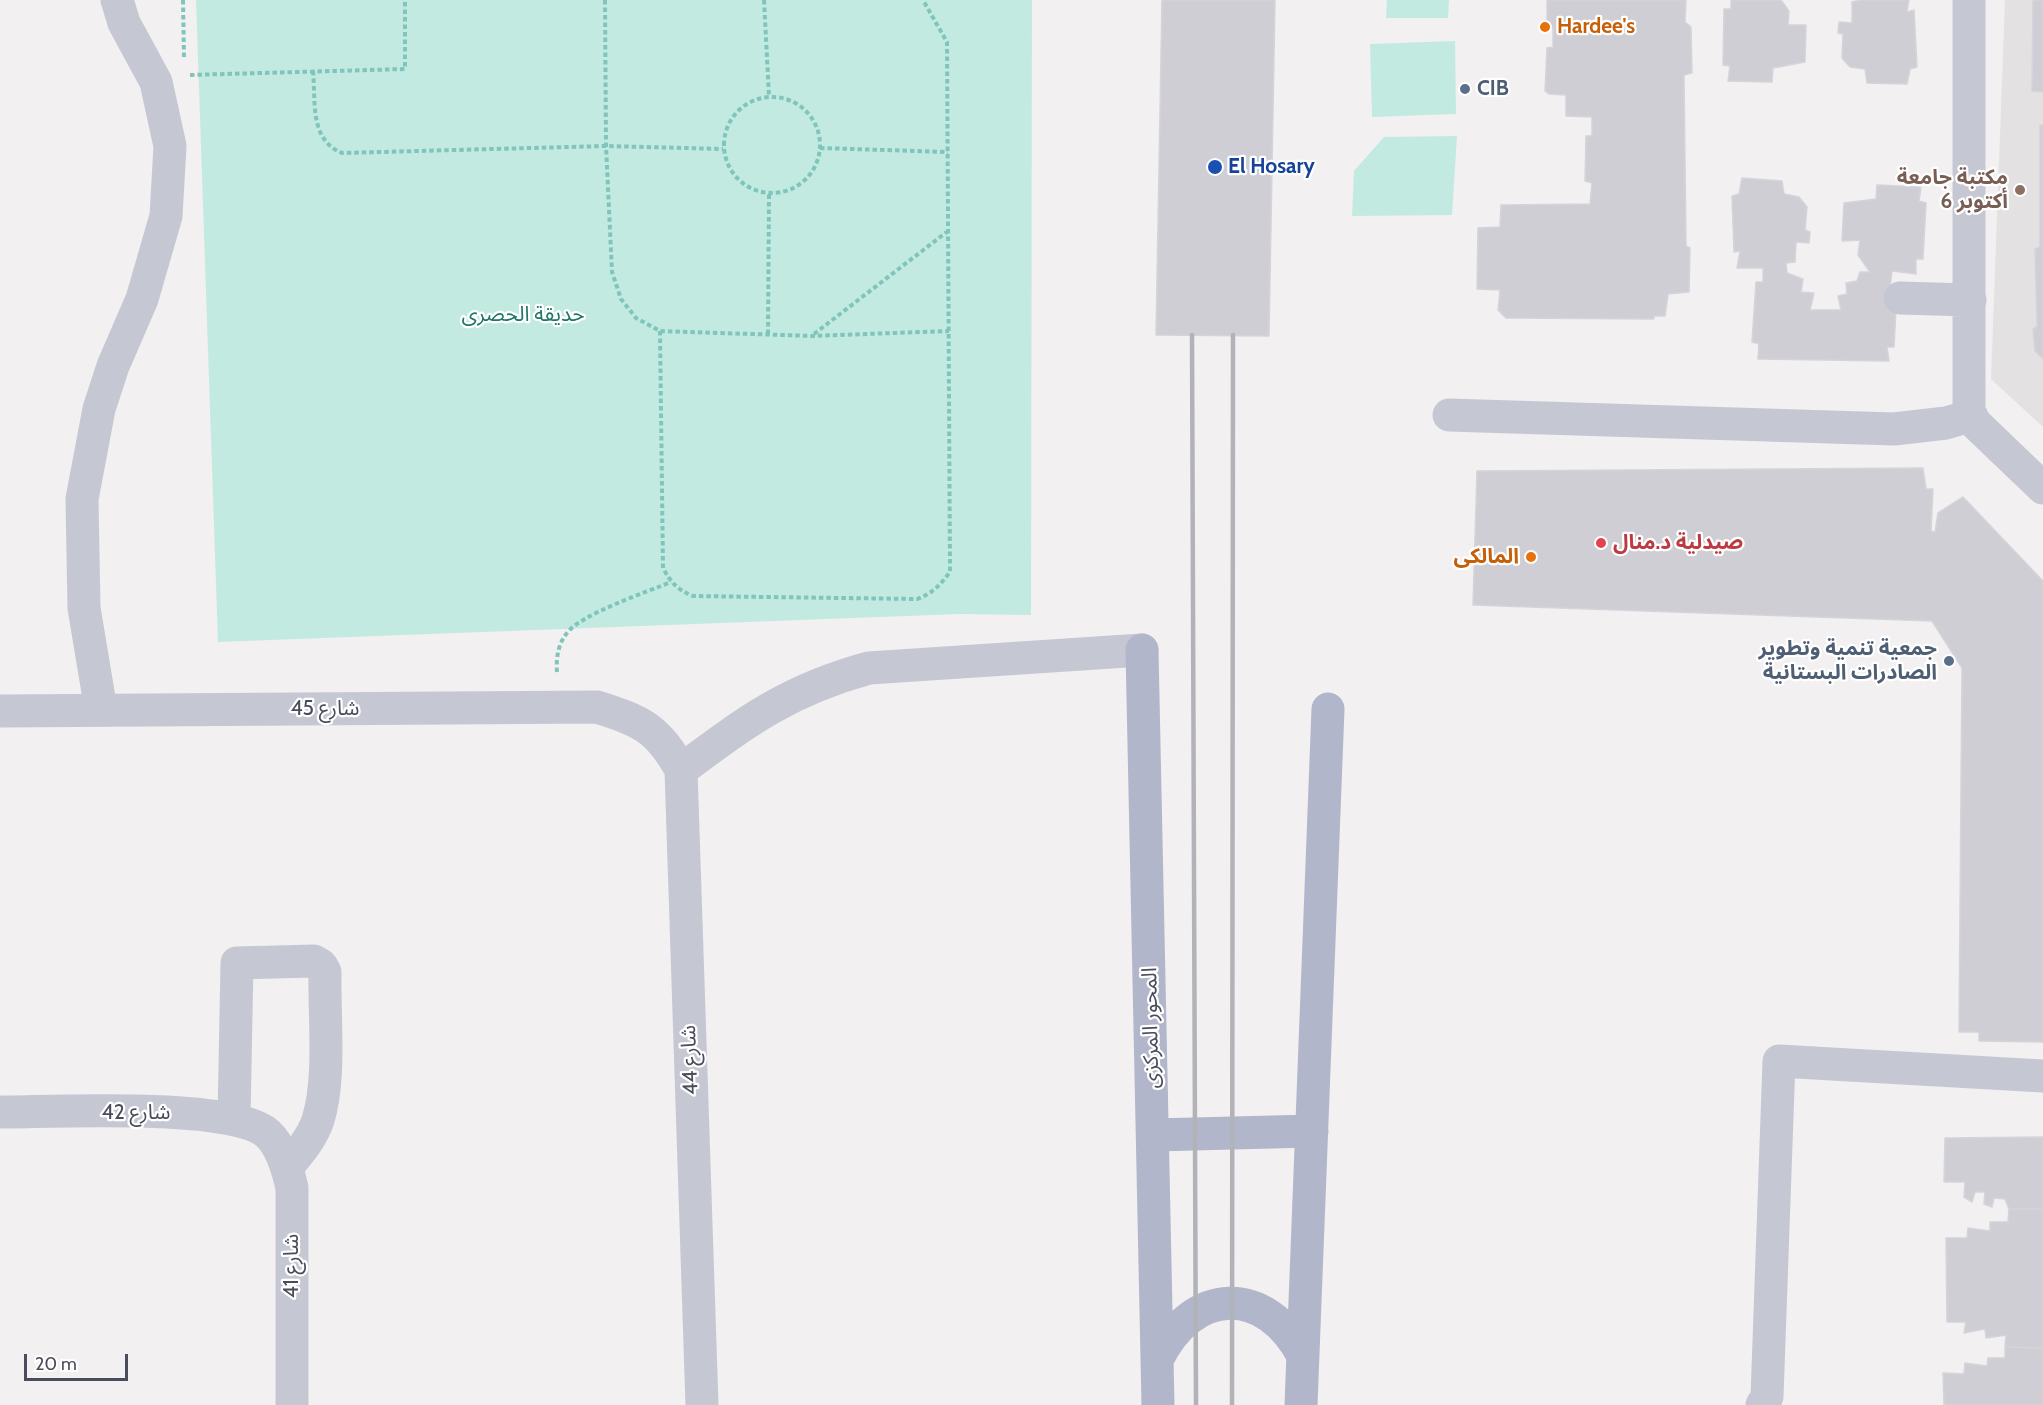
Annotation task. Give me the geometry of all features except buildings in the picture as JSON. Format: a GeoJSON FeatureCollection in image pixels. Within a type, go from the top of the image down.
{"type":"FeatureCollection","features":[{"type":"Feature","properties":{"kind":"main road","name":"المحور المركزى"},"geometry":{"type":"LineString","coordinates":[[1142,650],[1158,1405]]}},
{"type":"Feature","properties":{"kind":"main road"},"geometry":{"type":"LineString","coordinates":[[1301,1405],[1328,709]]}},
{"type":"Feature","properties":{"kind":"main road"},"geometry":{"type":"LineString","coordinates":[[1154,1135],[1312,1131]]}},
{"type":"Feature","properties":{"kind":"main road"},"geometry":{"type":"LineString","coordinates":[[1157,1360],[1168,1338],[1184,1320],[1205,1308],[1229,1304],[1253,1306],[1275,1317],[1292,1335],[1303,1356]]}},
{"type":"Feature","properties":{"kind":"street"},"geometry":{"type":"LineString","coordinates":[[101,710],[84,608],[82,499],[99,409],[113,366],[142,299],[166,216],[170,146],[156,82],[124,23],[117,0]]}},
{"type":"Feature","properties":{"kind":"street"},"geometry":{"type":"LineString","coordinates":[[1969,0],[1970,416],[2043,488]]}},
{"type":"Feature","properties":{"kind":"street"},"geometry":{"type":"LineString","coordinates":[[1900,298],[1970,300]]}},
{"type":"Feature","properties":{"kind":"street"},"geometry":{"type":"LineString","coordinates":[[1449,415],[1894,429],[1946,423],[1970,416]]}},
{"type":"Feature","properties":{"kind":"street"},"geometry":{"type":"LineString","coordinates":[[681,770],[754,715],[794,693],[830,678],[868,668],[1142,650]]}},
{"type":"Feature","properties":{"kind":"street","name":"شارع 45"},"geometry":{"type":"LineString","coordinates":[[0,711],[597,707],[622,715],[646,727]]}},
{"type":"Feature","properties":{"kind":"street","name":"شارع 44"},"geometry":{"type":"LineString","coordinates":[[646,727],[667,745],[681,770],[702,1405]]}},
{"type":"Feature","properties":{"kind":"street"},"geometry":{"type":"LineString","coordinates":[[234,1118],[237,963],[314,961],[321,964],[325,972],[324,1096],[317,1122],[309,1138],[287,1167]]}},
{"type":"Feature","properties":{"kind":"street"},"geometry":{"type":"LineString","coordinates":[[1762,1405],[1767,1396],[1779,1061],[2043,1076]]}},
{"type":"Feature","properties":{"kind":"street","name":"شارع 42"},"geometry":{"type":"LineString","coordinates":[[0,1112],[197,1113],[234,1118],[268,1134]]}},
{"type":"Feature","properties":{"kind":"street","name":"شارع 41"},"geometry":{"type":"LineString","coordinates":[[268,1134],[287,1167],[292,1188],[292,1405]]}},
{"type":"Feature","properties":{"kind":"path"},"geometry":{"type":"LineString","coordinates":[[183,0],[184,65]]}},
{"type":"Feature","properties":{"kind":"path"},"geometry":{"type":"LineString","coordinates":[[184,75],[405,69],[405,0]]}},
{"type":"Feature","properties":{"kind":"path"},"geometry":{"type":"LineString","coordinates":[[605,0],[606,146],[612,272],[621,299],[636,318],[660,331],[812,336],[949,331]]}},
{"type":"Feature","properties":{"kind":"path"},"geometry":{"type":"LineString","coordinates":[[764,0],[769,96]]}},
{"type":"Feature","properties":{"kind":"path"},"geometry":{"type":"LineString","coordinates":[[660,331],[663,568],[670,582],[680,591],[693,597],[917,599],[929,595],[950,572],[947,42],[923,0]]}},
{"type":"Feature","properties":{"kind":"path"},"geometry":{"type":"LineString","coordinates":[[313,71],[319,134],[330,148],[342,153],[606,146],[723,149]]}},
{"type":"Feature","properties":{"kind":"path"},"geometry":{"type":"LineString","coordinates":[[769,96],[798,103],[809,113],[817,126],[820,148],[813,171],[803,182],[790,190],[769,193],[747,187],[735,177],[723,149],[725,133],[741,108],[754,100],[769,96]]}},
{"type":"Feature","properties":{"kind":"path"},"geometry":{"type":"LineString","coordinates":[[820,148],[948,152]]}},
{"type":"Feature","properties":{"kind":"path"},"geometry":{"type":"LineString","coordinates":[[768,334],[769,193]]}},
{"type":"Feature","properties":{"kind":"path"},"geometry":{"type":"LineString","coordinates":[[812,336],[948,230]]}},
{"type":"Feature","properties":{"kind":"path"},"geometry":{"type":"LineString","coordinates":[[561,708],[556,668],[558,649],[568,632],[583,619],[670,582]]}},
{"type":"Feature","properties":{"kind":"shaded area","name":"مكتبة جامعة 6 أكتوبر"},"geometry":{"type":"Polygon","coordinates":[[[2005,0],[2043,0],[2043,427],[1991,379],[2005,0]]]}},
{"type":"Feature","properties":{"kind":"green space","name":"حديقة الحصرى"},"geometry":{"type":"Polygon","coordinates":[[[196,0],[1032,0],[1031,615],[959,614],[218,642],[196,0]]]}},
{"type":"Feature","properties":{"kind":"green space"},"geometry":{"type":"Polygon","coordinates":[[[1387,0],[1449,0],[1448,18],[1386,18],[1387,0]]]}},
{"type":"Feature","properties":{"kind":"green space"},"geometry":{"type":"Polygon","coordinates":[[[1455,41],[1456,114],[1372,117],[1370,44],[1455,41]]]}},
{"type":"Feature","properties":{"kind":"green space"},"geometry":{"type":"Polygon","coordinates":[[[1457,136],[1452,215],[1352,216],[1354,171],[1384,137],[1457,136]]]}},
{"type":"Feature","properties":{"kind":"railway"},"geometry":{"type":"LineString","coordinates":[[1192,335],[1196,1405]]}},
{"type":"Feature","properties":{"kind":"railway"},"geometry":{"type":"LineString","coordinates":[[1232,1405],[1233,335]]}},
{"type":"Feature","properties":{"kind":"place","name":"Hardee's"},"geometry":{"type":"Point","coordinates":[1545,27]}},
{"type":"Feature","properties":{"kind":"place","name":"CIB"},"geometry":{"type":"Point","coordinates":[1465,89]}},
{"type":"Feature","properties":{"kind":"place","name":"El Hosary"},"geometry":{"type":"Point","coordinates":[1215,167]}},
{"type":"Feature","properties":{"kind":"place","name":"مكتبة جامعة 6 أكتوبر"},"geometry":{"type":"Point","coordinates":[2020,190]}},
{"type":"Feature","properties":{"kind":"place","name":"صيدلية د.منال"},"geometry":{"type":"Point","coordinates":[1601,543]}},
{"type":"Feature","properties":{"kind":"place","name":"المالكى"},"geometry":{"type":"Point","coordinates":[1531,557]}},
{"type":"Feature","properties":{"kind":"place","name":"جمعية تنمية وتطوير الصادرات البستانية"},"geometry":{"type":"Point","coordinates":[1949,661]}}]}
